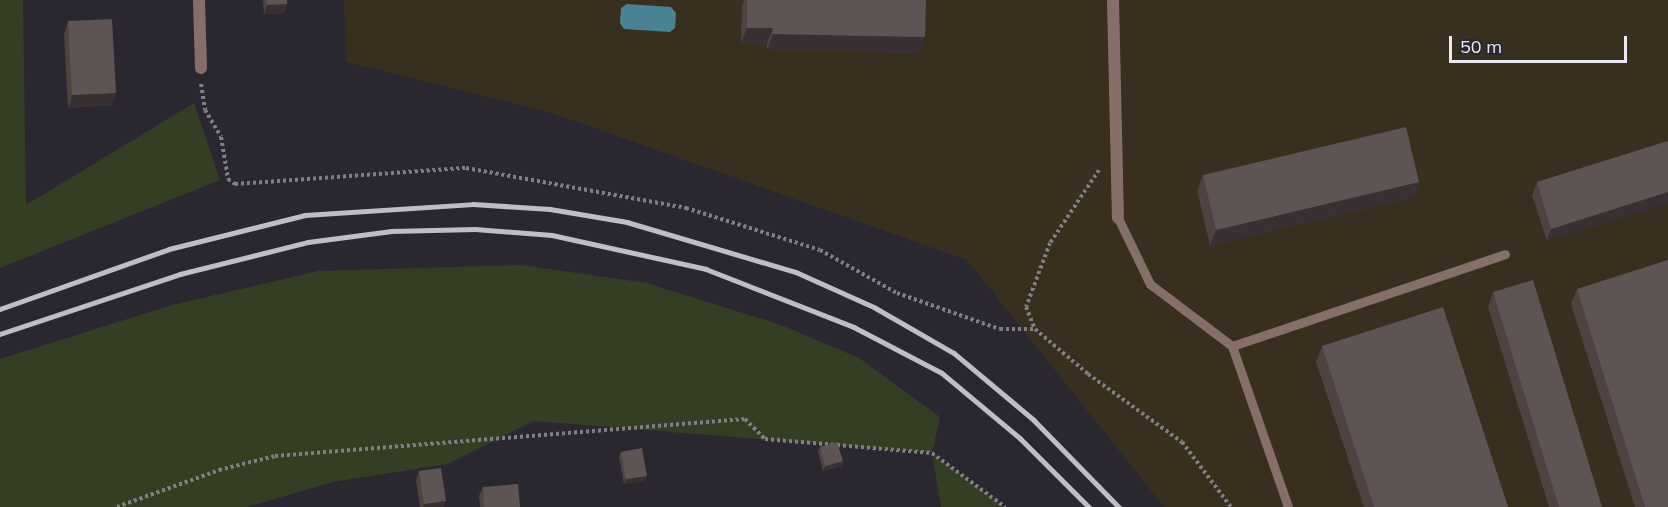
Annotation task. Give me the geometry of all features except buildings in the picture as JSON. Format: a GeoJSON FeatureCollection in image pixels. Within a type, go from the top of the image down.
{"type":"FeatureCollection","features":[{"type":"Feature","properties":{"kind":"street"},"geometry":{"type":"LineString","coordinates":[[199,0],[201,68]]}},
{"type":"Feature","properties":{"kind":"street"},"geometry":{"type":"LineString","coordinates":[[1113,0],[1118,218]]}},
{"type":"Feature","properties":{"kind":"lane"},"geometry":{"type":"LineString","coordinates":[[1118,218],[1150,284],[1232,346],[1288,507]]}},
{"type":"Feature","properties":{"kind":"lane"},"geometry":{"type":"LineString","coordinates":[[1232,346],[1505,254]]}},
{"type":"Feature","properties":{"kind":"path"},"geometry":{"type":"LineString","coordinates":[[201,68],[204,110],[221,136],[228,179],[236,184],[466,168],[686,208],[820,250],[897,294],[1000,329],[1035,329]]}},
{"type":"Feature","properties":{"kind":"path"},"geometry":{"type":"LineString","coordinates":[[1116,144],[1050,243],[1026,307],[1035,329],[1088,374],[1182,442],[1231,507]]}},
{"type":"Feature","properties":{"kind":"path"},"geometry":{"type":"LineString","coordinates":[[117,507],[219,470],[275,456],[745,419],[765,440],[932,453],[1005,507]]}},
{"type":"Feature","properties":{"kind":"shaded area"},"geometry":{"type":"Polygon","coordinates":[[[344,0],[1668,0],[1668,507],[1164,507],[967,260],[552,113],[346,62],[344,0]]]}},
{"type":"Feature","properties":{"kind":"green space"},"geometry":{"type":"Polygon","coordinates":[[[0,0],[23,0],[26,205],[194,103],[220,180],[0,268],[0,0]]]}},
{"type":"Feature","properties":{"kind":"green space"},"geometry":{"type":"Polygon","coordinates":[[[521,265],[647,283],[781,325],[859,358],[940,417],[932,453],[534,421],[448,464],[333,482],[247,507],[0,507],[0,359],[172,305],[318,271],[521,265]]]}},
{"type":"Feature","properties":{"kind":"green space"},"geometry":{"type":"Polygon","coordinates":[[[932,453],[1005,507],[941,507],[932,453]]]}},
{"type":"Feature","properties":{"kind":"water"},"geometry":{"type":"Polygon","coordinates":[[[627,4],[671,7],[676,13],[675,28],[670,32],[624,29],[620,23],[621,8],[627,4]]]}},
{"type":"Feature","properties":{"kind":"railway"},"geometry":{"type":"LineString","coordinates":[[0,309],[169,249],[305,215],[473,204],[550,209],[627,222],[796,272],[874,307],[954,353],[1034,420],[1119,507]]}},
{"type":"Feature","properties":{"kind":"railway"},"geometry":{"type":"LineString","coordinates":[[0,334],[180,274],[308,242],[391,231],[475,229],[552,235],[706,269],[854,327],[942,373],[1020,438],[1089,507]]}}]}
